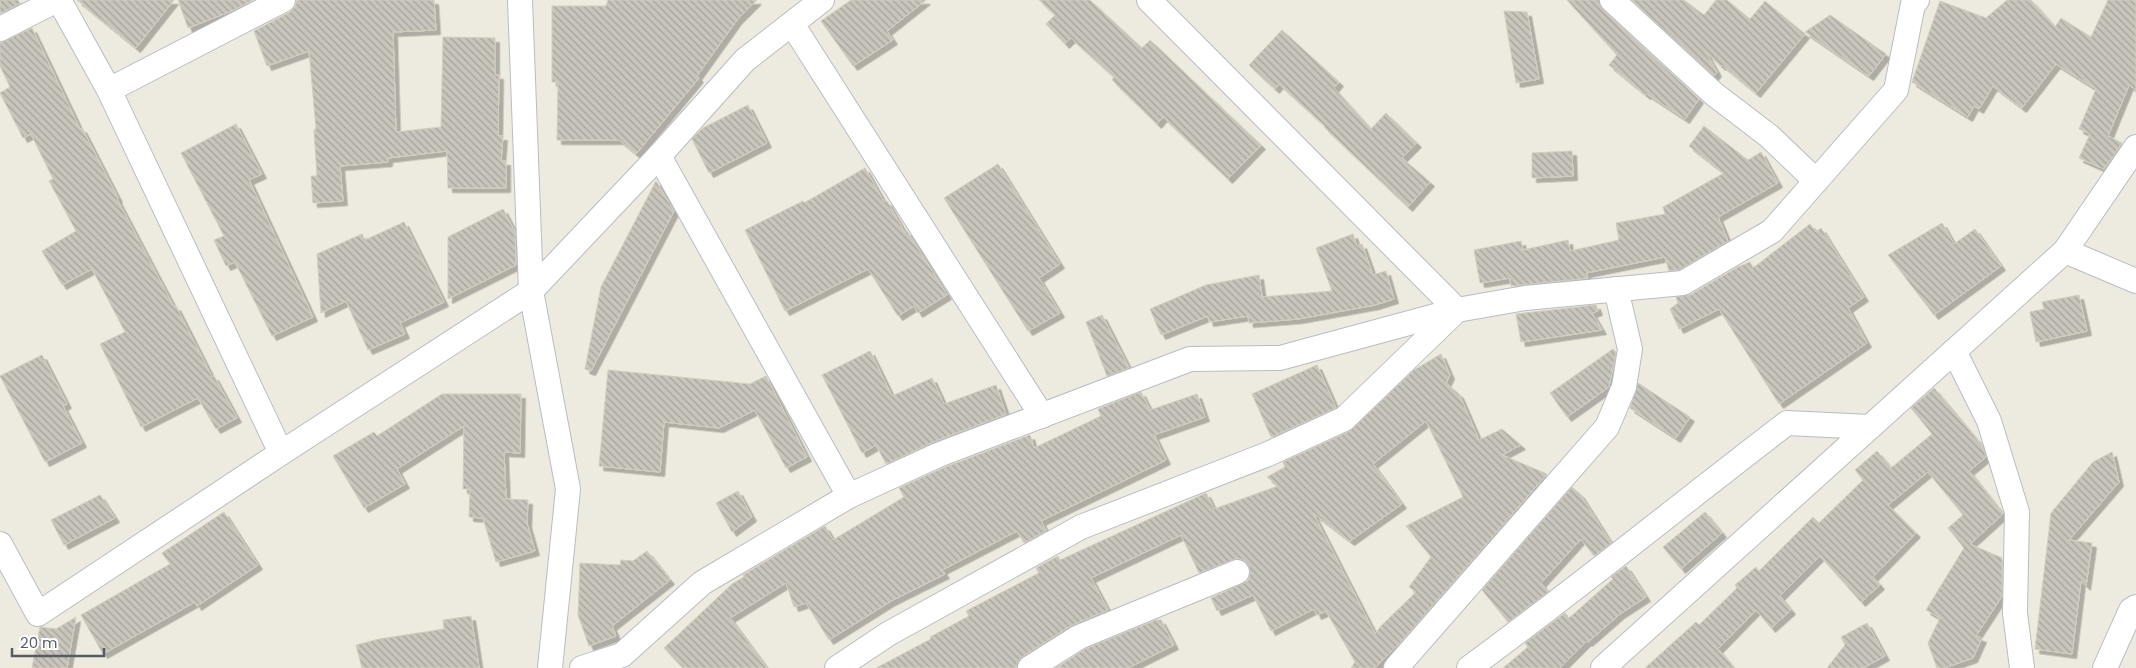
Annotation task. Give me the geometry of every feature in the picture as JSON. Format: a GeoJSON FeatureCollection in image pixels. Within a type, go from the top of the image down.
{"type":"FeatureCollection","features":[{"type":"Feature","properties":{"kind":"street"},"geometry":{"type":"LineString","coordinates":[[0,29],[58,0],[109,90],[281,453]]}},
{"type":"Feature","properties":{"kind":"street"},"geometry":{"type":"LineString","coordinates":[[109,90],[283,0]]}},
{"type":"Feature","properties":{"kind":"street"},"geometry":{"type":"LineString","coordinates":[[520,0],[531,291],[568,489],[550,668]]}},
{"type":"Feature","properties":{"kind":"street"},"geometry":{"type":"LineString","coordinates":[[0,544],[38,614],[531,291],[659,156],[746,60],[822,0]]}},
{"type":"Feature","properties":{"kind":"street"},"geometry":{"type":"LineString","coordinates":[[1149,0],[1457,310]]}},
{"type":"Feature","properties":{"kind":"street"},"geometry":{"type":"LineString","coordinates":[[1612,0],[1714,94],[1769,136],[1816,181]]}},
{"type":"Feature","properties":{"kind":"street"},"geometry":{"type":"LineString","coordinates":[[582,668],[622,654],[702,583],[850,496],[938,454],[1042,416],[1190,358],[1280,358],[1457,310],[1525,298],[1684,283],[1772,231],[1896,90],[1913,4],[1917,0]]}},
{"type":"Feature","properties":{"kind":"street"},"geometry":{"type":"LineString","coordinates":[[792,24],[1042,416]]}},
{"type":"Feature","properties":{"kind":"street"},"geometry":{"type":"LineString","coordinates":[[1603,668],[2065,251],[2136,147]]}},
{"type":"Feature","properties":{"kind":"street"},"geometry":{"type":"LineString","coordinates":[[659,156],[850,496]]}},
{"type":"Feature","properties":{"kind":"street"},"geometry":{"type":"LineString","coordinates":[[2065,251],[2136,281]]}},
{"type":"Feature","properties":{"kind":"street"},"geometry":{"type":"LineString","coordinates":[[1396,668],[1607,428],[1624,387],[1630,349],[1616,289]]}},
{"type":"Feature","properties":{"kind":"street"},"geometry":{"type":"LineString","coordinates":[[836,668],[888,634],[1081,527],[1268,454],[1344,418],[1457,310]]}},
{"type":"Feature","properties":{"kind":"street"},"geometry":{"type":"LineString","coordinates":[[1954,351],[1989,421],[2017,512],[2015,613],[2022,668]]}},
{"type":"Feature","properties":{"kind":"street"},"geometry":{"type":"LineString","coordinates":[[1468,668],[1526,626],[1666,515],[1788,423],[1870,427]]}},
{"type":"Feature","properties":{"kind":"street"},"geometry":{"type":"LineString","coordinates":[[1030,668],[1079,638],[1237,572]]}},
{"type":"Feature","properties":{"kind":"street"},"geometry":{"type":"LineString","coordinates":[[2105,668],[2131,610],[2136,607]]}},
{"type":"Feature","properties":{"kind":"building"},"geometry":{"type":"Polygon","coordinates":[[[0,0],[18,0],[20,3],[0,14],[0,0]]]}},
{"type":"Feature","properties":{"kind":"building"},"geometry":{"type":"Polygon","coordinates":[[[77,0],[174,0],[136,48],[77,0]]]}},
{"type":"Feature","properties":{"kind":"building"},"geometry":{"type":"Polygon","coordinates":[[[178,0],[253,0],[234,10],[188,28],[178,0]]]}},
{"type":"Feature","properties":{"kind":"building"},"geometry":{"type":"Polygon","coordinates":[[[297,0],[434,0],[436,30],[393,32],[396,132],[441,127],[443,37],[495,38],[495,75],[499,75],[498,136],[503,136],[501,161],[506,161],[506,188],[448,188],[447,151],[388,158],[388,162],[340,166],[343,201],[313,203],[311,176],[317,176],[314,130],[316,129],[309,51],[267,66],[254,31],[290,12],[295,7],[297,0]]]}},
{"type":"Feature","properties":{"kind":"building"},"geometry":{"type":"Polygon","coordinates":[[[608,0],[757,0],[737,20],[697,76],[699,78],[636,154],[619,140],[557,140],[558,82],[552,82],[552,6],[606,6],[608,0]]]}},
{"type":"Feature","properties":{"kind":"building"},"geometry":{"type":"Polygon","coordinates":[[[851,0],[926,0],[887,31],[893,40],[853,66],[821,21],[851,0]]]}},
{"type":"Feature","properties":{"kind":"building"},"geometry":{"type":"Polygon","coordinates":[[[1039,0],[1090,0],[1142,48],[1150,40],[1261,145],[1228,179],[1163,117],[1157,124],[1112,80],[1114,77],[1071,38],[1065,44],[1046,24],[1055,15],[1039,0]]]}},
{"type":"Feature","properties":{"kind":"building"},"geometry":{"type":"Polygon","coordinates":[[[1567,0],[1599,0],[1603,10],[1699,99],[1685,119],[1646,95],[1609,65],[1617,55],[1567,0]]]}},
{"type":"Feature","properties":{"kind":"building"},"geometry":{"type":"Polygon","coordinates":[[[1632,0],[1684,0],[1704,15],[1716,0],[1727,0],[1750,19],[1765,1],[1805,34],[1756,93],[1705,51],[1717,72],[1714,76],[1632,0]]]}},
{"type":"Feature","properties":{"kind":"building"},"geometry":{"type":"Polygon","coordinates":[[[2007,0],[2031,0],[2055,27],[2061,18],[2091,37],[2108,0],[2136,0],[2136,90],[2129,85],[2108,136],[2122,143],[2104,169],[2079,158],[2090,134],[2079,129],[2096,89],[2056,64],[2022,108],[1993,86],[1979,109],[1974,106],[1968,117],[1912,82],[1940,1],[1986,18],[2007,0]]]}},
{"type":"Feature","properties":{"kind":"building"},"geometry":{"type":"Polygon","coordinates":[[[1504,11],[1527,12],[1539,79],[1516,83],[1504,11]]]}},
{"type":"Feature","properties":{"kind":"building"},"geometry":{"type":"Polygon","coordinates":[[[1830,15],[1886,54],[1869,76],[1805,32],[1830,15]]]}},
{"type":"Feature","properties":{"kind":"building"},"geometry":{"type":"Polygon","coordinates":[[[32,28],[80,129],[82,128],[117,199],[174,307],[176,306],[212,377],[214,376],[237,418],[216,429],[198,398],[141,427],[100,344],[125,332],[92,269],[62,285],[42,251],[76,231],[49,181],[53,179],[31,134],[23,138],[0,93],[10,87],[0,66],[0,43],[32,28]]]}},
{"type":"Feature","properties":{"kind":"building"},"geometry":{"type":"Polygon","coordinates":[[[1282,30],[1339,82],[1334,88],[1371,129],[1386,113],[1417,143],[1402,158],[1430,182],[1408,207],[1279,84],[1275,89],[1249,65],[1282,30]]]}},
{"type":"Feature","properties":{"kind":"building"},"geometry":{"type":"Polygon","coordinates":[[[748,105],[767,143],[709,173],[692,139],[703,128],[748,105]]]}},
{"type":"Feature","properties":{"kind":"building"},"geometry":{"type":"Polygon","coordinates":[[[236,124],[262,174],[249,180],[313,317],[272,336],[235,262],[226,266],[214,240],[224,236],[181,153],[236,124]]]}},
{"type":"Feature","properties":{"kind":"building"},"geometry":{"type":"Polygon","coordinates":[[[1704,126],[1748,160],[1761,152],[1778,183],[1718,217],[1728,241],[1679,270],[1669,271],[1665,257],[1586,273],[1588,278],[1511,286],[1510,278],[1480,283],[1474,250],[1521,241],[1523,250],[1568,240],[1570,251],[1619,240],[1616,223],[1665,214],[1663,207],[1724,173],[1689,146],[1704,126]]]}},
{"type":"Feature","properties":{"kind":"building"},"geometry":{"type":"Polygon","coordinates":[[[1572,151],[1573,176],[1532,178],[1532,153],[1572,151]]]}},
{"type":"Feature","properties":{"kind":"building"},"geometry":{"type":"Polygon","coordinates":[[[998,164],[1060,264],[1039,278],[1060,313],[1028,331],[944,198],[998,164]]]}},
{"type":"Feature","properties":{"kind":"building"},"geometry":{"type":"Polygon","coordinates":[[[865,168],[884,202],[887,201],[905,233],[907,231],[947,295],[918,313],[914,306],[898,316],[868,269],[785,311],[745,230],[803,201],[804,203],[865,168]]]}},
{"type":"Feature","properties":{"kind":"building"},"geometry":{"type":"Polygon","coordinates":[[[656,181],[674,211],[591,371],[585,369],[601,287],[656,181]]]}},
{"type":"Feature","properties":{"kind":"building"},"geometry":{"type":"Polygon","coordinates":[[[503,209],[515,232],[516,265],[448,299],[448,237],[503,209]]]}},
{"type":"Feature","properties":{"kind":"building"},"geometry":{"type":"Polygon","coordinates":[[[404,222],[444,302],[400,323],[405,334],[368,350],[346,301],[321,313],[317,254],[362,234],[365,240],[404,222]]]}},
{"type":"Feature","properties":{"kind":"building"},"geometry":{"type":"Polygon","coordinates":[[[1942,223],[1954,244],[1975,229],[2001,266],[1934,315],[1888,255],[1942,223]]]}},
{"type":"Feature","properties":{"kind":"building"},"geometry":{"type":"Polygon","coordinates":[[[1810,224],[1816,232],[1821,228],[1864,297],[1848,308],[1867,343],[1779,404],[1719,309],[1679,329],[1670,309],[1678,303],[1676,297],[1690,295],[1750,262],[1753,268],[1810,224]]]}},
{"type":"Feature","properties":{"kind":"building"},"geometry":{"type":"Polygon","coordinates":[[[1353,234],[1357,246],[1362,244],[1373,275],[1386,271],[1394,299],[1375,305],[1298,319],[1249,323],[1248,316],[1209,322],[1208,316],[1161,335],[1150,309],[1206,285],[1259,275],[1262,297],[1332,291],[1316,248],[1353,234]]]}},
{"type":"Feature","properties":{"kind":"building"},"geometry":{"type":"Polygon","coordinates":[[[2079,295],[2087,331],[2036,342],[2030,312],[2044,309],[2042,302],[2079,295]]]}},
{"type":"Feature","properties":{"kind":"building"},"geometry":{"type":"Polygon","coordinates":[[[1596,305],[1598,311],[1592,313],[1602,330],[1521,342],[1516,314],[1596,305]]]}},
{"type":"Feature","properties":{"kind":"building"},"geometry":{"type":"Polygon","coordinates":[[[1102,315],[1129,368],[1107,376],[1086,322],[1102,315]]]}},
{"type":"Feature","properties":{"kind":"building"},"geometry":{"type":"Polygon","coordinates":[[[1613,349],[1616,352],[1609,387],[1567,417],[1550,393],[1613,349]]]}},
{"type":"Feature","properties":{"kind":"building"},"geometry":{"type":"Polygon","coordinates":[[[870,351],[892,396],[932,378],[944,404],[996,385],[1006,414],[933,442],[886,464],[876,445],[862,453],[822,375],[870,351]]]}},
{"type":"Feature","properties":{"kind":"building"},"geometry":{"type":"Polygon","coordinates":[[[1441,354],[1450,375],[1446,383],[1459,394],[1479,440],[1502,429],[1521,445],[1502,455],[1547,474],[1399,644],[1374,668],[1351,668],[1355,662],[1326,611],[1317,615],[1314,609],[1271,631],[1253,595],[1217,611],[1211,598],[1248,581],[1250,574],[1249,566],[1245,561],[1238,558],[1199,573],[1181,535],[1091,578],[1108,610],[1072,625],[1023,656],[1018,661],[1016,668],[876,668],[931,639],[930,637],[969,616],[966,611],[1039,573],[1036,568],[1058,556],[1060,560],[1206,493],[1214,509],[1278,486],[1267,477],[1285,467],[1283,462],[1350,431],[1414,370],[1441,354]],[[1426,421],[1373,464],[1402,504],[1350,541],[1313,513],[1375,634],[1416,592],[1409,587],[1431,557],[1406,526],[1463,497],[1426,421]]]}},
{"type":"Feature","properties":{"kind":"building"},"geometry":{"type":"Polygon","coordinates":[[[42,355],[67,404],[63,406],[82,443],[45,462],[0,376],[42,355]]]}},
{"type":"Feature","properties":{"kind":"building"},"geometry":{"type":"Polygon","coordinates":[[[1317,365],[1336,408],[1271,437],[1252,394],[1317,365]]]}},
{"type":"Feature","properties":{"kind":"building"},"geometry":{"type":"Polygon","coordinates":[[[608,370],[750,384],[766,376],[807,457],[786,468],[755,410],[719,428],[664,422],[660,472],[599,466],[608,370]]]}},
{"type":"Feature","properties":{"kind":"building"},"geometry":{"type":"Polygon","coordinates":[[[1638,383],[1690,417],[1676,438],[1630,408],[1638,383]]]}},
{"type":"Feature","properties":{"kind":"building"},"geometry":{"type":"Polygon","coordinates":[[[1934,388],[1983,447],[1986,457],[1969,471],[2003,514],[1970,544],[2002,558],[2002,596],[1976,636],[1982,638],[1973,658],[1944,668],[1937,668],[1928,643],[1940,618],[1926,610],[1964,548],[1948,528],[1963,515],[1928,472],[1888,505],[1916,533],[1873,577],[1880,585],[1861,602],[1820,556],[1780,596],[1791,610],[1771,628],[1756,610],[1718,649],[1734,668],[1645,668],[1696,622],[1699,625],[1737,588],[1735,585],[1756,567],[1759,571],[1813,517],[1819,523],[1863,480],[1855,470],[1877,451],[1891,468],[1932,434],[1911,408],[1934,388]]]}},
{"type":"Feature","properties":{"kind":"building"},"geometry":{"type":"Polygon","coordinates":[[[1141,392],[1150,410],[1197,394],[1205,417],[1154,435],[1166,460],[1041,521],[1046,531],[1024,543],[1017,531],[942,570],[945,574],[891,601],[829,640],[806,603],[794,607],[786,583],[730,618],[767,668],[683,668],[664,648],[732,584],[744,577],[743,575],[825,526],[833,540],[904,497],[899,488],[943,468],[1030,435],[1034,448],[1101,416],[1098,409],[1141,392]]]}},
{"type":"Feature","properties":{"kind":"building"},"geometry":{"type":"Polygon","coordinates":[[[442,394],[521,394],[520,453],[504,452],[506,499],[528,500],[527,523],[535,551],[496,562],[483,518],[469,517],[470,489],[463,489],[464,426],[397,469],[405,484],[364,508],[333,456],[374,432],[377,436],[442,394]]]}},
{"type":"Feature","properties":{"kind":"building"},"geometry":{"type":"Polygon","coordinates":[[[2112,452],[2119,482],[2069,540],[2092,543],[2086,586],[2081,581],[2072,654],[2035,649],[2051,513],[2093,462],[2112,452]]]}},
{"type":"Feature","properties":{"kind":"building"},"geometry":{"type":"Polygon","coordinates":[[[1572,487],[1580,494],[1611,543],[1594,556],[1581,539],[1541,583],[1548,592],[1508,622],[1482,590],[1572,487]]]}},
{"type":"Feature","properties":{"kind":"building"},"geometry":{"type":"Polygon","coordinates":[[[738,491],[752,517],[732,532],[716,503],[738,491]]]}},
{"type":"Feature","properties":{"kind":"building"},"geometry":{"type":"Polygon","coordinates":[[[100,495],[115,518],[64,545],[51,520],[100,495]]]}},
{"type":"Feature","properties":{"kind":"building"},"geometry":{"type":"Polygon","coordinates":[[[224,512],[258,565],[197,606],[195,602],[103,654],[81,615],[170,564],[162,553],[224,512]]]}},
{"type":"Feature","properties":{"kind":"building"},"geometry":{"type":"Polygon","coordinates":[[[1705,512],[1722,533],[1681,569],[1663,547],[1705,512]]]}},
{"type":"Feature","properties":{"kind":"building"},"geometry":{"type":"Polygon","coordinates":[[[647,551],[670,580],[612,626],[616,636],[589,646],[578,615],[580,563],[620,565],[621,560],[633,561],[647,551]]]}},
{"type":"Feature","properties":{"kind":"building"},"geometry":{"type":"Polygon","coordinates":[[[1626,566],[1646,597],[1620,614],[1587,641],[1560,668],[1503,668],[1528,647],[1525,643],[1565,613],[1569,618],[1613,579],[1611,577],[1626,566]]]}},
{"type":"Feature","properties":{"kind":"building"},"geometry":{"type":"Polygon","coordinates":[[[471,616],[479,668],[362,668],[356,645],[379,639],[444,629],[443,620],[471,616]]]}},
{"type":"Feature","properties":{"kind":"building"},"geometry":{"type":"Polygon","coordinates":[[[76,617],[67,668],[32,668],[40,627],[56,629],[76,617]]]}},
{"type":"Feature","properties":{"kind":"building"},"geometry":{"type":"Polygon","coordinates":[[[1156,620],[1161,620],[1174,645],[1128,668],[1056,668],[1085,649],[1156,620]]]}},
{"type":"Feature","properties":{"kind":"building"},"geometry":{"type":"Polygon","coordinates":[[[1867,623],[1885,656],[1863,668],[1827,668],[1845,645],[1841,637],[1867,623]]]}}]}
